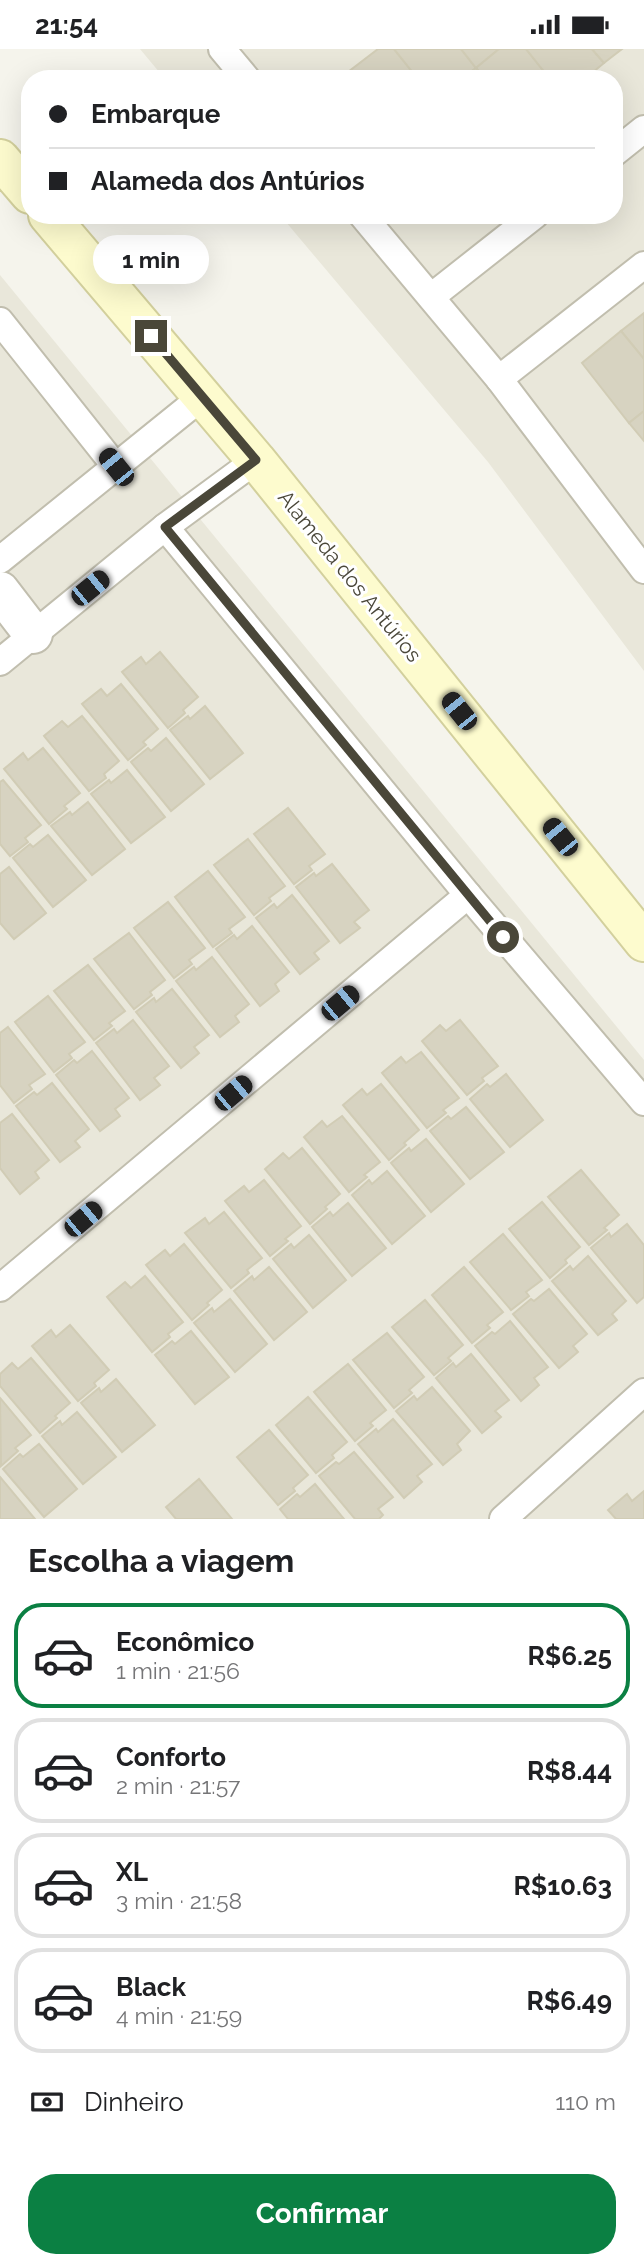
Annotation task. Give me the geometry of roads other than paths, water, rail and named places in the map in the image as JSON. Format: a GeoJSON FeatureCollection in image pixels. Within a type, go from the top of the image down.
{"type":"FeatureCollection","features":[{"type":"Feature","properties":{"kind":"street"},"geometry":{"type":"LineString","coordinates":[[0,159],[21,184]]}},
{"type":"Feature","properties":{"kind":"street","name":"Alameda dos Antúrios"},"geometry":{"type":"LineString","coordinates":[[56,224],[256,460],[644,942]]}},
{"type":"Feature","properties":{"kind":"street"},"geometry":{"type":"LineString","coordinates":[[0,591],[33,634]]}},
{"type":"Feature","properties":{"kind":"lane"},"geometry":{"type":"LineString","coordinates":[[222,49],[240,70]]}},
{"type":"Feature","properties":{"kind":"lane"},"geometry":{"type":"LineString","coordinates":[[623,146],[644,129]]}},
{"type":"Feature","properties":{"kind":"lane"},"geometry":{"type":"LineString","coordinates":[[370,224],[499,379],[644,570]]}},
{"type":"Feature","properties":{"kind":"lane"},"geometry":{"type":"LineString","coordinates":[[431,297],[524,224]]}},
{"type":"Feature","properties":{"kind":"lane"},"geometry":{"type":"LineString","coordinates":[[499,379],[644,265]]}},
{"type":"Feature","properties":{"kind":"lane"},"geometry":{"type":"LineString","coordinates":[[0,321],[116,467]]}},
{"type":"Feature","properties":{"kind":"lane"},"geometry":{"type":"LineString","coordinates":[[0,560],[203,396]]}},
{"type":"Feature","properties":{"kind":"lane"},"geometry":{"type":"LineString","coordinates":[[0,661],[165,527],[256,460]]}},
{"type":"Feature","properties":{"kind":"lane"},"geometry":{"type":"LineString","coordinates":[[165,527],[468,895],[644,1102]]}},
{"type":"Feature","properties":{"kind":"lane"},"geometry":{"type":"LineString","coordinates":[[0,1288],[468,895]]}},
{"type":"Feature","properties":{"kind":"lane"},"geometry":{"type":"LineString","coordinates":[[503,1519],[644,1392]]}}]}
